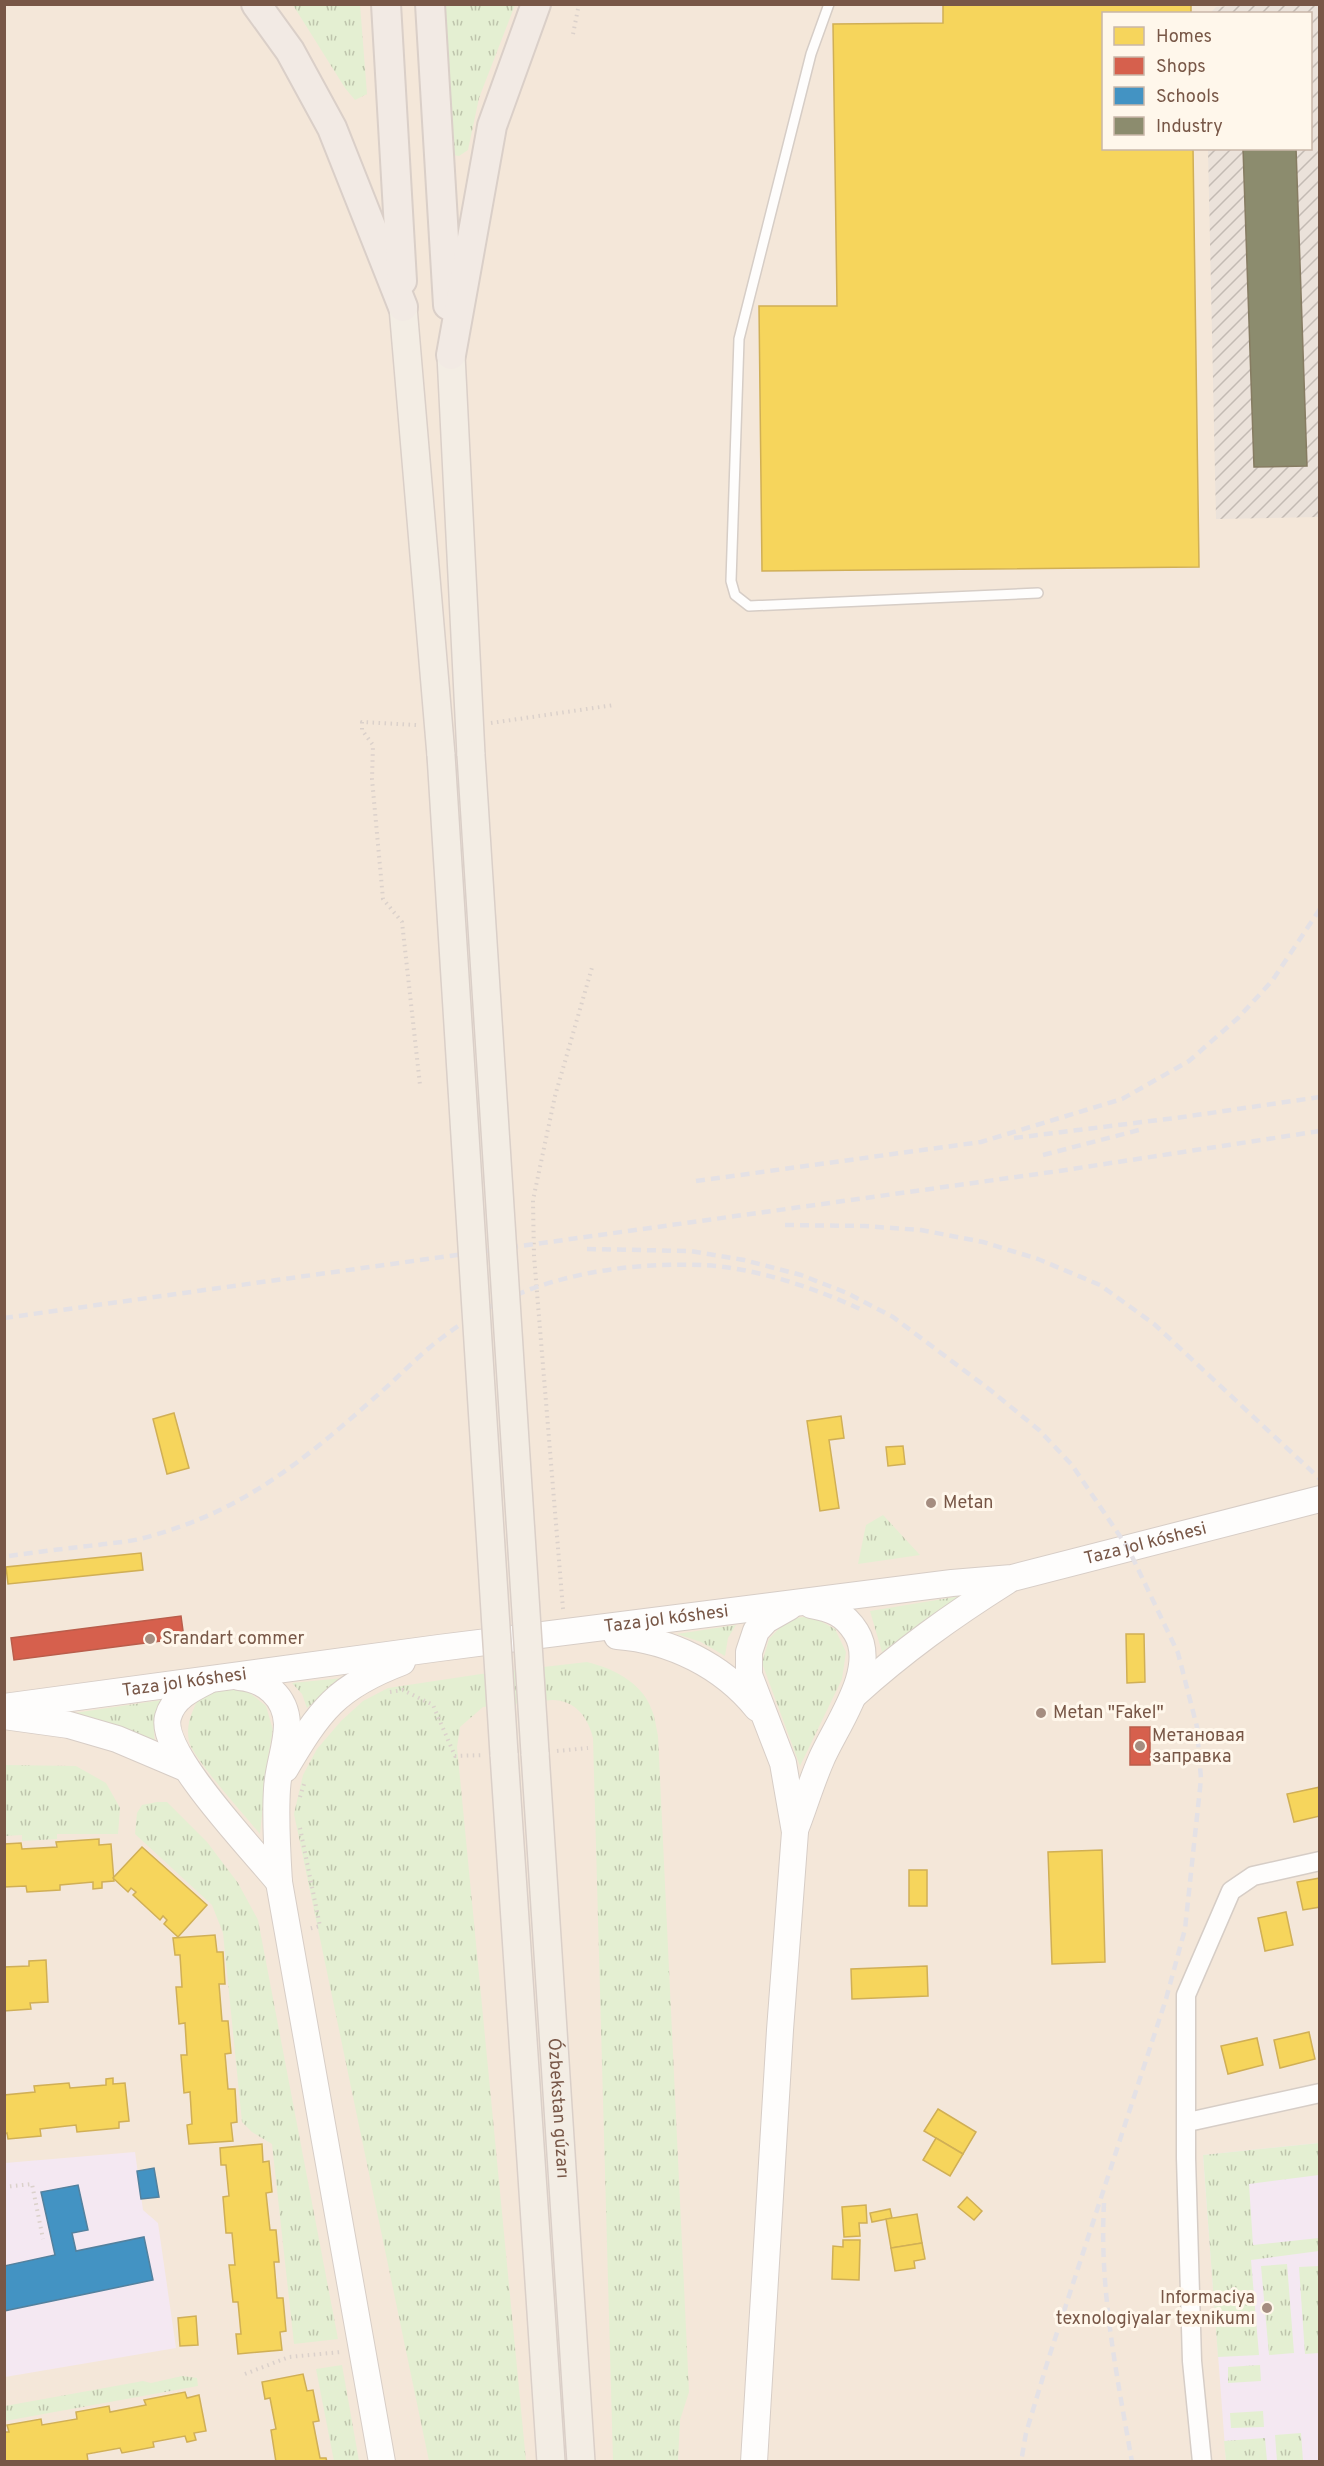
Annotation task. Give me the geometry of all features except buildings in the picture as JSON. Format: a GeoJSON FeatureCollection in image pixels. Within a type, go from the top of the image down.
{"type":"FeatureCollection","features":[{"type":"Feature","properties":{"kind":"highway"},"geometry":{"type":"LineString","coordinates":[[256,4],[290,51],[332,128],[403,307]]}},
{"type":"Feature","properties":{"kind":"highway"},"geometry":{"type":"LineString","coordinates":[[386,4],[403,307]]}},
{"type":"Feature","properties":{"kind":"highway"},"geometry":{"type":"LineString","coordinates":[[430,4],[451,355]]}},
{"type":"Feature","properties":{"kind":"highway"},"geometry":{"type":"LineString","coordinates":[[451,355],[492,126],[536,4]]}},
{"type":"Feature","properties":{"kind":"main road","name":"Ózbekstan gúzarı"},"geometry":{"type":"LineString","coordinates":[[403,307],[441,755],[496,1755],[551,2462]]}},
{"type":"Feature","properties":{"kind":"main road","name":"Ózbekstan gúzarı"},"geometry":{"type":"LineString","coordinates":[[451,355],[471,755],[544,1752],[581,2462]]}},
{"type":"Feature","properties":{"kind":"main road","name":"Taza jol kóshesi"},"geometry":{"type":"LineString","coordinates":[[4,1707],[439,1648],[951,1583],[1012,1578],[1320,1499]]}},
{"type":"Feature","properties":{"kind":"main road"},"geometry":{"type":"LineString","coordinates":[[854,1695],[916,1642],[951,1616],[1012,1578]]}},
{"type":"Feature","properties":{"kind":"main road"},"geometry":{"type":"LineString","coordinates":[[754,2462],[780,2030],[795,1832],[783,1763],[749,1675],[749,1652],[756,1631],[766,1620],[798,1604],[831,1609],[848,1619],[862,1641],[863,1663],[854,1695],[821,1761],[795,1832]]}},
{"type":"Feature","properties":{"kind":"main road"},"geometry":{"type":"LineString","coordinates":[[575,1632],[640,1637],[678,1649],[713,1669],[742,1690],[768,1721]]}},
{"type":"Feature","properties":{"kind":"main road"},"geometry":{"type":"LineString","coordinates":[[277,1783],[310,1728],[333,1700],[358,1681],[439,1648]]}},
{"type":"Feature","properties":{"kind":"main road"},"geometry":{"type":"LineString","coordinates":[[279,1882],[183,1767],[167,1734],[168,1717],[187,1690],[219,1677],[248,1678],[261,1682],[275,1692],[284,1707],[287,1724],[277,1783],[275,1820],[279,1882],[382,2462]]}},
{"type":"Feature","properties":{"kind":"main road"},"geometry":{"type":"LineString","coordinates":[[4,1716],[69,1725],[117,1739],[183,1767]]}},
{"type":"Feature","properties":{"kind":"street"},"geometry":{"type":"LineString","coordinates":[[1202,2462],[1192,2361],[1186,1995],[1231,1891],[1253,1876],[1320,1861]]}},
{"type":"Feature","properties":{"kind":"street"},"geometry":{"type":"LineString","coordinates":[[1188,2122],[1320,2093]]}},
{"type":"Feature","properties":{"kind":"lane"},"geometry":{"type":"LineString","coordinates":[[829,4],[811,54],[739,339],[731,581],[735,595],[749,606],[1038,593]]}},
{"type":"Feature","properties":{"kind":"path"},"geometry":{"type":"LineString","coordinates":[[573,34],[579,4]]}},
{"type":"Feature","properties":{"kind":"path"},"geometry":{"type":"LineString","coordinates":[[489,723],[614,705]]}},
{"type":"Feature","properties":{"kind":"path"},"geometry":{"type":"LineString","coordinates":[[420,1085],[402,922],[383,899],[372,779],[372,745],[362,729],[362,722],[422,725]]}},
{"type":"Feature","properties":{"kind":"path"},"geometry":{"type":"LineString","coordinates":[[563,1609],[534,1256],[533,1200],[555,1096],[593,964]]}},
{"type":"Feature","properties":{"kind":"path"},"geometry":{"type":"LineString","coordinates":[[382,1694],[403,1690],[433,1705],[455,1756],[496,1755]]}},
{"type":"Feature","properties":{"kind":"path"},"geometry":{"type":"LineString","coordinates":[[544,1752],[588,1748]]}},
{"type":"Feature","properties":{"kind":"path"},"geometry":{"type":"LineString","coordinates":[[298,1803],[307,1773]]}},
{"type":"Feature","properties":{"kind":"path"},"geometry":{"type":"LineString","coordinates":[[300,1826],[320,1926]]}},
{"type":"Feature","properties":{"kind":"path"},"geometry":{"type":"LineString","coordinates":[[4,2187],[32,2184],[43,2239]]}},
{"type":"Feature","properties":{"kind":"path"},"geometry":{"type":"LineString","coordinates":[[245,2374],[289,2357],[342,2352]]}},
{"type":"Feature","properties":{"kind":"shaded area"},"geometry":{"type":"Polygon","coordinates":[[[1258,4],[1319,5],[1319,517],[1216,519],[1208,150],[1312,150],[1312,12],[1211,12],[1216,7],[1258,4]]]}},
{"type":"Feature","properties":{"kind":"shaded area"},"geometry":{"type":"Polygon","coordinates":[[[5,5],[1319,5],[1319,2461],[5,2462],[5,5]]]}},
{"type":"Feature","properties":{"kind":"shaded area","name":"Informaciya texnologiyalar texnikumı"},"geometry":{"type":"Polygon","coordinates":[[[1319,2143],[1319,2461],[1226,2461],[1203,2155],[1319,2143]]]}},
{"type":"Feature","properties":{"kind":"shaded area"},"geometry":{"type":"Polygon","coordinates":[[[135,2152],[143,2210],[158,2223],[176,2348],[5,2377],[5,2163],[135,2152]]]}},
{"type":"Feature","properties":{"kind":"green space"},"geometry":{"type":"Polygon","coordinates":[[[293,5],[360,5],[367,94],[355,100],[345,88],[293,5]]]}},
{"type":"Feature","properties":{"kind":"green space"},"geometry":{"type":"Polygon","coordinates":[[[438,5],[515,5],[479,98],[468,150],[459,156],[453,155],[438,5]]]}},
{"type":"Feature","properties":{"kind":"green space"},"geometry":{"type":"Polygon","coordinates":[[[883,1515],[920,1555],[858,1564],[866,1525],[883,1515]]]}},
{"type":"Feature","properties":{"kind":"green space"},"geometry":{"type":"Polygon","coordinates":[[[961,1596],[882,1652],[870,1611],[961,1596]]]}},
{"type":"Feature","properties":{"kind":"green space"},"geometry":{"type":"Polygon","coordinates":[[[811,1616],[835,1629],[846,1652],[842,1679],[800,1766],[762,1663],[769,1639],[788,1619],[811,1616]]]}},
{"type":"Feature","properties":{"kind":"green space"},"geometry":{"type":"Polygon","coordinates":[[[736,1625],[728,1638],[725,1656],[701,1642],[677,1634],[736,1625]]]}},
{"type":"Feature","properties":{"kind":"green space"},"geometry":{"type":"Polygon","coordinates":[[[587,1662],[616,1672],[640,1691],[652,1711],[658,1736],[689,2392],[680,2420],[678,2461],[613,2461],[593,1738],[588,1723],[574,1706],[552,1700],[483,1707],[460,1727],[457,1747],[526,2461],[429,2461],[294,1814],[303,1775],[317,1749],[341,1721],[363,1701],[388,1688],[481,1674],[587,1662]]]}},
{"type":"Feature","properties":{"kind":"green space"},"geometry":{"type":"Polygon","coordinates":[[[343,1678],[307,1708],[302,1694],[292,1683],[343,1678]]]}},
{"type":"Feature","properties":{"kind":"green space"},"geometry":{"type":"Polygon","coordinates":[[[221,1685],[245,1689],[266,1706],[273,1730],[260,1834],[209,1773],[189,1741],[189,1721],[202,1692],[221,1685]]]}},
{"type":"Feature","properties":{"kind":"green space"},"geometry":{"type":"Polygon","coordinates":[[[162,1700],[155,1721],[155,1743],[121,1727],[74,1713],[162,1700]]]}},
{"type":"Feature","properties":{"kind":"green space"},"geometry":{"type":"Polygon","coordinates":[[[5,1765],[76,1766],[106,1783],[120,1808],[118,1834],[57,1834],[57,1839],[22,1841],[22,1835],[5,1836],[5,1765]]]}},
{"type":"Feature","properties":{"kind":"green space"},"geometry":{"type":"Polygon","coordinates":[[[167,1802],[207,1842],[238,1883],[258,1920],[338,2339],[294,2344],[272,2144],[252,2132],[242,2122],[223,1933],[212,1905],[135,1834],[137,1813],[142,1805],[167,1802]]]}},
{"type":"Feature","properties":{"kind":"green space"},"geometry":{"type":"Polygon","coordinates":[[[1319,2143],[1319,2175],[1249,2184],[1253,2245],[1319,2238],[1319,2251],[1251,2260],[1259,2355],[1218,2357],[1203,2155],[1319,2143]]]}},
{"type":"Feature","properties":{"kind":"green space"},"geometry":{"type":"Polygon","coordinates":[[[1287,2264],[1294,2353],[1269,2355],[1261,2266],[1287,2264]]]}},
{"type":"Feature","properties":{"kind":"green space"},"geometry":{"type":"Polygon","coordinates":[[[1319,2266],[1319,2353],[1305,2354],[1299,2267],[1319,2266]]]}},
{"type":"Feature","properties":{"kind":"green space"},"geometry":{"type":"Polygon","coordinates":[[[342,2365],[359,2461],[334,2461],[316,2369],[342,2365]]]}},
{"type":"Feature","properties":{"kind":"green space"},"geometry":{"type":"Polygon","coordinates":[[[1260,2365],[1261,2381],[1228,2383],[1228,2367],[1260,2365]]]}},
{"type":"Feature","properties":{"kind":"green space"},"geometry":{"type":"Polygon","coordinates":[[[182,2376],[197,2378],[198,2386],[5,2421],[5,2406],[182,2376]]]}},
{"type":"Feature","properties":{"kind":"green space"},"geometry":{"type":"Polygon","coordinates":[[[1263,2411],[1264,2427],[1231,2428],[1230,2413],[1263,2411]]]}},
{"type":"Feature","properties":{"kind":"green space"},"geometry":{"type":"Polygon","coordinates":[[[1301,2433],[1303,2461],[1277,2461],[1275,2435],[1301,2433]]]}},
{"type":"Feature","properties":{"kind":"green space"},"geometry":{"type":"Polygon","coordinates":[[[1265,2438],[1267,2461],[1226,2461],[1224,2441],[1265,2438]]]}},
{"type":"Feature","properties":{"kind":"railway"},"geometry":{"type":"LineString","coordinates":[[696,1181],[981,1142],[1122,1099],[1189,1061],[1238,1018],[1272,981],[1320,909]]}},
{"type":"Feature","properties":{"kind":"railway"},"geometry":{"type":"LineString","coordinates":[[1014,1138],[1320,1097]]}},
{"type":"Feature","properties":{"kind":"railway"},"geometry":{"type":"LineString","coordinates":[[1043,1155],[1139,1130]]}},
{"type":"Feature","properties":{"kind":"railway"},"geometry":{"type":"LineString","coordinates":[[4,1318],[1059,1171],[1320,1131]]}},
{"type":"Feature","properties":{"kind":"railway"},"geometry":{"type":"LineString","coordinates":[[785,1225],[864,1226],[921,1230],[983,1242],[1038,1259],[1100,1285],[1154,1324],[1320,1479]]}},
{"type":"Feature","properties":{"kind":"railway"},"geometry":{"type":"LineString","coordinates":[[587,1249],[690,1251],[744,1260],[801,1275],[847,1293],[893,1317],[989,1389],[1039,1430],[1072,1465],[1128,1548],[1178,1653],[1197,1727],[1201,1779],[1185,1929],[1166,1999],[1049,2357],[1026,2433],[1021,2462]]}},
{"type":"Feature","properties":{"kind":"railway"},"geometry":{"type":"LineString","coordinates":[[9,1556],[140,1539],[217,1512],[261,1487],[300,1460],[355,1415],[429,1348],[472,1317],[502,1301],[565,1278],[632,1267],[667,1265],[721,1267],[782,1280],[860,1309]]}},
{"type":"Feature","properties":{"kind":"railway"},"geometry":{"type":"LineString","coordinates":[[1104,2203],[1104,2268],[1110,2333],[1132,2462]]}},
{"type":"Feature","properties":{"kind":"place","name":"Metan"},"geometry":{"type":"Point","coordinates":[931,1503]}},
{"type":"Feature","properties":{"kind":"place","name":"Srandart commer"},"geometry":{"type":"Point","coordinates":[150,1639]}},
{"type":"Feature","properties":{"kind":"place","name":"Metan \"Fakel\""},"geometry":{"type":"Point","coordinates":[1041,1713]}},
{"type":"Feature","properties":{"kind":"place","name":"Метановая заправка"},"geometry":{"type":"Point","coordinates":[1140,1746]}},
{"type":"Feature","properties":{"kind":"place","name":"Informaciya texnologiyalar texnikumı"},"geometry":{"type":"Point","coordinates":[1267,2308]}}]}
